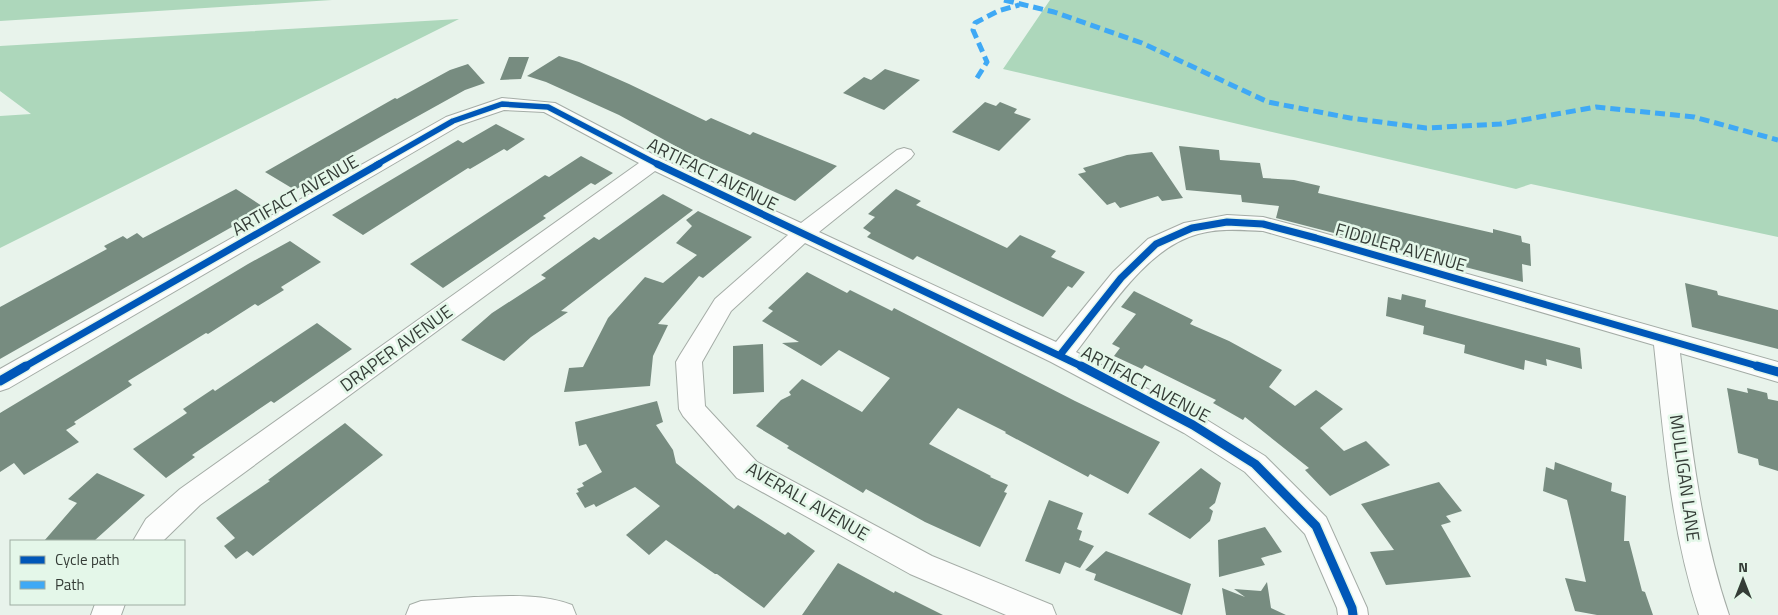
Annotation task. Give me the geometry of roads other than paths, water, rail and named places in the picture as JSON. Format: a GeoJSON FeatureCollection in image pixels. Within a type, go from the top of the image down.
{"type":"FeatureCollection","features":[{"type":"Feature","properties":{"kind":"street","name":"ARTIFACT AVENUE"},"geometry":{"type":"LineString","coordinates":[[0,381],[453,121],[502,104],[548,107],[653,162],[1060,355],[1193,425],[1255,464],[1316,526],[1352,608],[1353,615]]}},
{"type":"Feature","properties":{"kind":"street","name":"AVERALL AVENUE"},"geometry":{"type":"LineString","coordinates":[[904,154],[802,234],[723,305],[689,362],[692,409],[747,470],[921,565],[1041,615]]}},
{"type":"Feature","properties":{"kind":"street","name":"DRAPER AVENUE"},"geometry":{"type":"LineString","coordinates":[[148,540],[156,528],[190,497],[653,162]]}},
{"type":"Feature","properties":{"kind":"street","name":"FIDDLER AVENUE"},"geometry":{"type":"LineString","coordinates":[[1060,355],[1121,278],[1156,244],[1192,228],[1227,222],[1263,224],[1290,231],[1778,372]]}},
{"type":"Feature","properties":{"kind":"street","name":"MULLIGAN LANE"},"geometry":{"type":"LineString","coordinates":[[1666,340],[1682,483],[1693,544],[1714,615]]}},
{"type":"Feature","properties":{"kind":"street"},"geometry":{"type":"LineString","coordinates":[[421,615],[486,610],[542,612],[561,615]]}}]}
